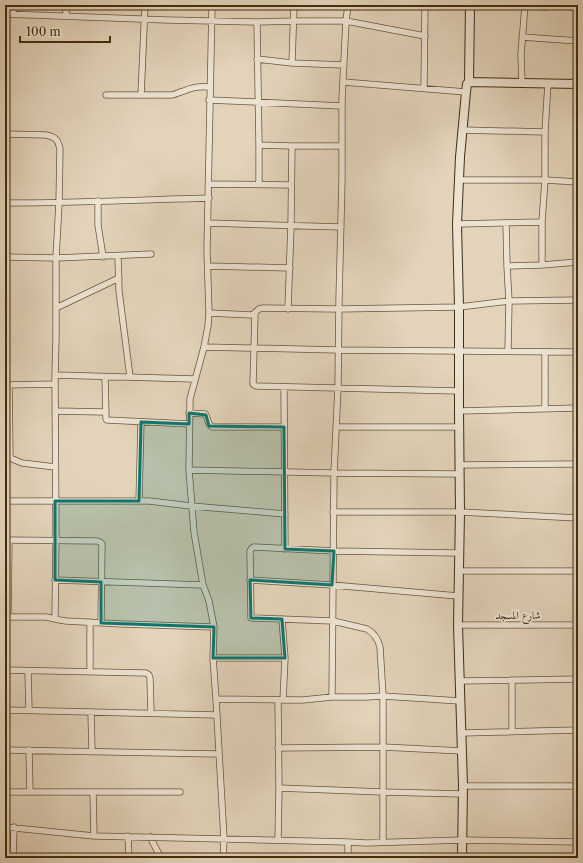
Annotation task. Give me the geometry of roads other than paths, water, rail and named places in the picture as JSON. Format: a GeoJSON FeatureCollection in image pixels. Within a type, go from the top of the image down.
{"type":"FeatureCollection","features":[{"type":"Feature","properties":{"kind":"street"},"geometry":{"type":"LineString","coordinates":[[13,5],[13,14]]}},
{"type":"Feature","properties":{"kind":"street"},"geometry":{"type":"LineString","coordinates":[[66,5],[66,16]]}},
{"type":"Feature","properties":{"kind":"street"},"geometry":{"type":"LineString","coordinates":[[141,95],[145,5]]}},
{"type":"Feature","properties":{"kind":"street"},"geometry":{"type":"LineString","coordinates":[[212,5],[209,100],[209,313],[204,346],[190,399],[189,470],[194,532],[203,585],[209,601],[214,627],[213,658],[224,839],[223,858]]}},
{"type":"Feature","properties":{"kind":"street"},"geometry":{"type":"LineString","coordinates":[[292,63],[294,5]]}},
{"type":"Feature","properties":{"kind":"street"},"geometry":{"type":"LineString","coordinates":[[332,697],[332,585],[334,551],[334,473],[338,388],[342,106],[348,5]]}},
{"type":"Feature","properties":{"kind":"street"},"geometry":{"type":"LineString","coordinates":[[424,88],[425,5]]}},
{"type":"Feature","properties":{"kind":"street"},"geometry":{"type":"LineString","coordinates":[[462,858],[463,790],[458,625],[460,512],[457,224],[458,180],[462,130],[467,84],[469,82],[470,5]]}},
{"type":"Feature","properties":{"kind":"street"},"geometry":{"type":"LineString","coordinates":[[522,83],[521,55],[526,5]]}},
{"type":"Feature","properties":{"kind":"street"},"geometry":{"type":"LineString","coordinates":[[529,5],[552,5]]}},
{"type":"Feature","properties":{"kind":"street"},"geometry":{"type":"LineString","coordinates":[[5,14],[257,22],[346,21],[425,36]]}},
{"type":"Feature","properties":{"kind":"street"},"geometry":{"type":"LineString","coordinates":[[257,22],[259,185]]}},
{"type":"Feature","properties":{"kind":"street"},"geometry":{"type":"LineString","coordinates":[[522,37],[578,40]]}},
{"type":"Feature","properties":{"kind":"street"},"geometry":{"type":"LineString","coordinates":[[257,60],[344,65]]}},
{"type":"Feature","properties":{"kind":"street"},"geometry":{"type":"LineString","coordinates":[[343,82],[466,92]]}},
{"type":"Feature","properties":{"kind":"street"},"geometry":{"type":"LineString","coordinates":[[469,82],[578,84]]}},
{"type":"Feature","properties":{"kind":"street"},"geometry":{"type":"LineString","coordinates":[[542,265],[542,222],[548,83]]}},
{"type":"Feature","properties":{"kind":"street"},"geometry":{"type":"LineString","coordinates":[[106,95],[172,95],[196,87],[210,86]]}},
{"type":"Feature","properties":{"kind":"street"},"geometry":{"type":"LineString","coordinates":[[209,100],[342,106]]}},
{"type":"Feature","properties":{"kind":"street"},"geometry":{"type":"LineString","coordinates":[[462,130],[545,132]]}},
{"type":"Feature","properties":{"kind":"street"},"geometry":{"type":"LineString","coordinates":[[5,134],[46,135],[53,137],[58,141],[60,149],[56,258],[55,619]]}},
{"type":"Feature","properties":{"kind":"street"},"geometry":{"type":"LineString","coordinates":[[259,144],[292,146],[342,146]]}},
{"type":"Feature","properties":{"kind":"street"},"geometry":{"type":"LineString","coordinates":[[288,309],[292,146]]}},
{"type":"Feature","properties":{"kind":"street"},"geometry":{"type":"LineString","coordinates":[[458,180],[545,180],[578,182]]}},
{"type":"Feature","properties":{"kind":"street"},"geometry":{"type":"LineString","coordinates":[[209,184],[291,185]]}},
{"type":"Feature","properties":{"kind":"street"},"geometry":{"type":"LineString","coordinates":[[5,203],[59,203],[209,198]]}},
{"type":"Feature","properties":{"kind":"street"},"geometry":{"type":"LineString","coordinates":[[98,201],[98,225],[103,257]]}},
{"type":"Feature","properties":{"kind":"street"},"geometry":{"type":"LineString","coordinates":[[457,224],[542,222]]}},
{"type":"Feature","properties":{"kind":"street"},"geometry":{"type":"LineString","coordinates":[[208,223],[341,227]]}},
{"type":"Feature","properties":{"kind":"street"},"geometry":{"type":"LineString","coordinates":[[506,223],[509,301],[508,351]]}},
{"type":"Feature","properties":{"kind":"street"},"geometry":{"type":"LineString","coordinates":[[5,257],[56,258],[151,254]]}},
{"type":"Feature","properties":{"kind":"street"},"geometry":{"type":"LineString","coordinates":[[118,256],[120,295],[130,377]]}},
{"type":"Feature","properties":{"kind":"street"},"geometry":{"type":"LineString","coordinates":[[507,266],[578,262]]}},
{"type":"Feature","properties":{"kind":"street"},"geometry":{"type":"LineString","coordinates":[[208,266],[290,268]]}},
{"type":"Feature","properties":{"kind":"street"},"geometry":{"type":"LineString","coordinates":[[56,308],[119,278]]}},
{"type":"Feature","properties":{"kind":"street"},"geometry":{"type":"LineString","coordinates":[[209,313],[252,315],[259,309],[263,308],[338,310],[459,307],[509,301],[578,300]]}},
{"type":"Feature","properties":{"kind":"street"},"geometry":{"type":"LineString","coordinates":[[255,313],[253,384],[256,386],[458,391]]}},
{"type":"Feature","properties":{"kind":"street"},"geometry":{"type":"LineString","coordinates":[[204,346],[459,352],[578,352]]}},
{"type":"Feature","properties":{"kind":"street"},"geometry":{"type":"LineString","coordinates":[[545,352],[545,408]]}},
{"type":"Feature","properties":{"kind":"street"},"geometry":{"type":"LineString","coordinates":[[55,375],[195,379]]}},
{"type":"Feature","properties":{"kind":"street"},"geometry":{"type":"LineString","coordinates":[[106,377],[105,412],[107,420],[189,424]]}},
{"type":"Feature","properties":{"kind":"street"},"geometry":{"type":"LineString","coordinates":[[55,384],[7,385],[7,457],[27,464],[55,467]]}},
{"type":"Feature","properties":{"kind":"street"},"geometry":{"type":"LineString","coordinates":[[284,387],[285,549]]}},
{"type":"Feature","properties":{"kind":"street"},"geometry":{"type":"LineString","coordinates":[[458,411],[578,408]]}},
{"type":"Feature","properties":{"kind":"street"},"geometry":{"type":"LineString","coordinates":[[55,411],[105,412]]}},
{"type":"Feature","properties":{"kind":"street"},"geometry":{"type":"LineString","coordinates":[[189,413],[205,414],[209,424],[212,426],[284,427]]}},
{"type":"Feature","properties":{"kind":"street"},"geometry":{"type":"LineString","coordinates":[[139,501],[141,422]]}},
{"type":"Feature","properties":{"kind":"street"},"geometry":{"type":"LineString","coordinates":[[336,427],[459,427]]}},
{"type":"Feature","properties":{"kind":"street"},"geometry":{"type":"LineString","coordinates":[[459,465],[578,464]]}},
{"type":"Feature","properties":{"kind":"street"},"geometry":{"type":"LineString","coordinates":[[189,470],[459,474]]}},
{"type":"Feature","properties":{"kind":"street"},"geometry":{"type":"LineString","coordinates":[[5,501],[149,501],[285,514]]}},
{"type":"Feature","properties":{"kind":"street"},"geometry":{"type":"LineString","coordinates":[[334,512],[460,512],[578,518]]}},
{"type":"Feature","properties":{"kind":"street"},"geometry":{"type":"LineString","coordinates":[[101,623],[102,544],[100,542],[7,540],[7,617],[46,617],[60,620],[101,623],[214,627]]}},
{"type":"Feature","properties":{"kind":"street"},"geometry":{"type":"LineString","coordinates":[[383,842],[383,696],[379,642],[372,632],[367,629],[333,621],[251,618],[250,551],[254,547],[334,551],[459,553]]}},
{"type":"Feature","properties":{"kind":"street"},"geometry":{"type":"LineString","coordinates":[[459,571],[578,571]]}},
{"type":"Feature","properties":{"kind":"street"},"geometry":{"type":"LineString","coordinates":[[55,580],[203,585]]}},
{"type":"Feature","properties":{"kind":"street"},"geometry":{"type":"LineString","coordinates":[[250,580],[332,585],[458,596]]}},
{"type":"Feature","properties":{"kind":"street"},"geometry":{"type":"LineString","coordinates":[[278,840],[278,748],[280,700],[285,658],[282,619]]}},
{"type":"Feature","properties":{"kind":"street"},"geometry":{"type":"LineString","coordinates":[[90,622],[90,672]]}},
{"type":"Feature","properties":{"kind":"street","name":"شارع المسجد"},"geometry":{"type":"LineString","coordinates":[[458,625],[578,624]]}},
{"type":"Feature","properties":{"kind":"street"},"geometry":{"type":"LineString","coordinates":[[213,658],[285,658]]}},
{"type":"Feature","properties":{"kind":"street"},"geometry":{"type":"LineString","coordinates":[[5,670],[146,673],[150,678],[151,713]]}},
{"type":"Feature","properties":{"kind":"street"},"geometry":{"type":"LineString","coordinates":[[28,671],[29,710]]}},
{"type":"Feature","properties":{"kind":"street"},"geometry":{"type":"LineString","coordinates":[[459,681],[578,679]]}},
{"type":"Feature","properties":{"kind":"street"},"geometry":{"type":"LineString","coordinates":[[512,680],[512,732]]}},
{"type":"Feature","properties":{"kind":"street"},"geometry":{"type":"LineString","coordinates":[[216,699],[302,700],[332,697],[383,696],[460,701]]}},
{"type":"Feature","properties":{"kind":"street"},"geometry":{"type":"LineString","coordinates":[[5,710],[217,715]]}},
{"type":"Feature","properties":{"kind":"street"},"geometry":{"type":"LineString","coordinates":[[90,712],[92,752]]}},
{"type":"Feature","properties":{"kind":"street"},"geometry":{"type":"LineString","coordinates":[[461,733],[578,730]]}},
{"type":"Feature","properties":{"kind":"street"},"geometry":{"type":"LineString","coordinates":[[278,748],[383,747],[462,751]]}},
{"type":"Feature","properties":{"kind":"street"},"geometry":{"type":"LineString","coordinates":[[5,750],[219,754]]}},
{"type":"Feature","properties":{"kind":"street"},"geometry":{"type":"LineString","coordinates":[[29,750],[30,792]]}},
{"type":"Feature","properties":{"kind":"street"},"geometry":{"type":"LineString","coordinates":[[278,788],[382,792],[578,786]]}},
{"type":"Feature","properties":{"kind":"street"},"geometry":{"type":"LineString","coordinates":[[5,792],[180,792]]}},
{"type":"Feature","properties":{"kind":"street"},"geometry":{"type":"LineString","coordinates":[[93,792],[94,836]]}},
{"type":"Feature","properties":{"kind":"street"},"geometry":{"type":"LineString","coordinates":[[5,827],[94,836],[348,842],[462,840],[578,842]]}},
{"type":"Feature","properties":{"kind":"street"},"geometry":{"type":"LineString","coordinates":[[13,858],[14,827]]}},
{"type":"Feature","properties":{"kind":"street"},"geometry":{"type":"LineString","coordinates":[[128,836],[128,858]]}},
{"type":"Feature","properties":{"kind":"street"},"geometry":{"type":"LineString","coordinates":[[150,837],[161,858]]}},
{"type":"Feature","properties":{"kind":"street"},"geometry":{"type":"LineString","coordinates":[[348,842],[348,858]]}}]}
